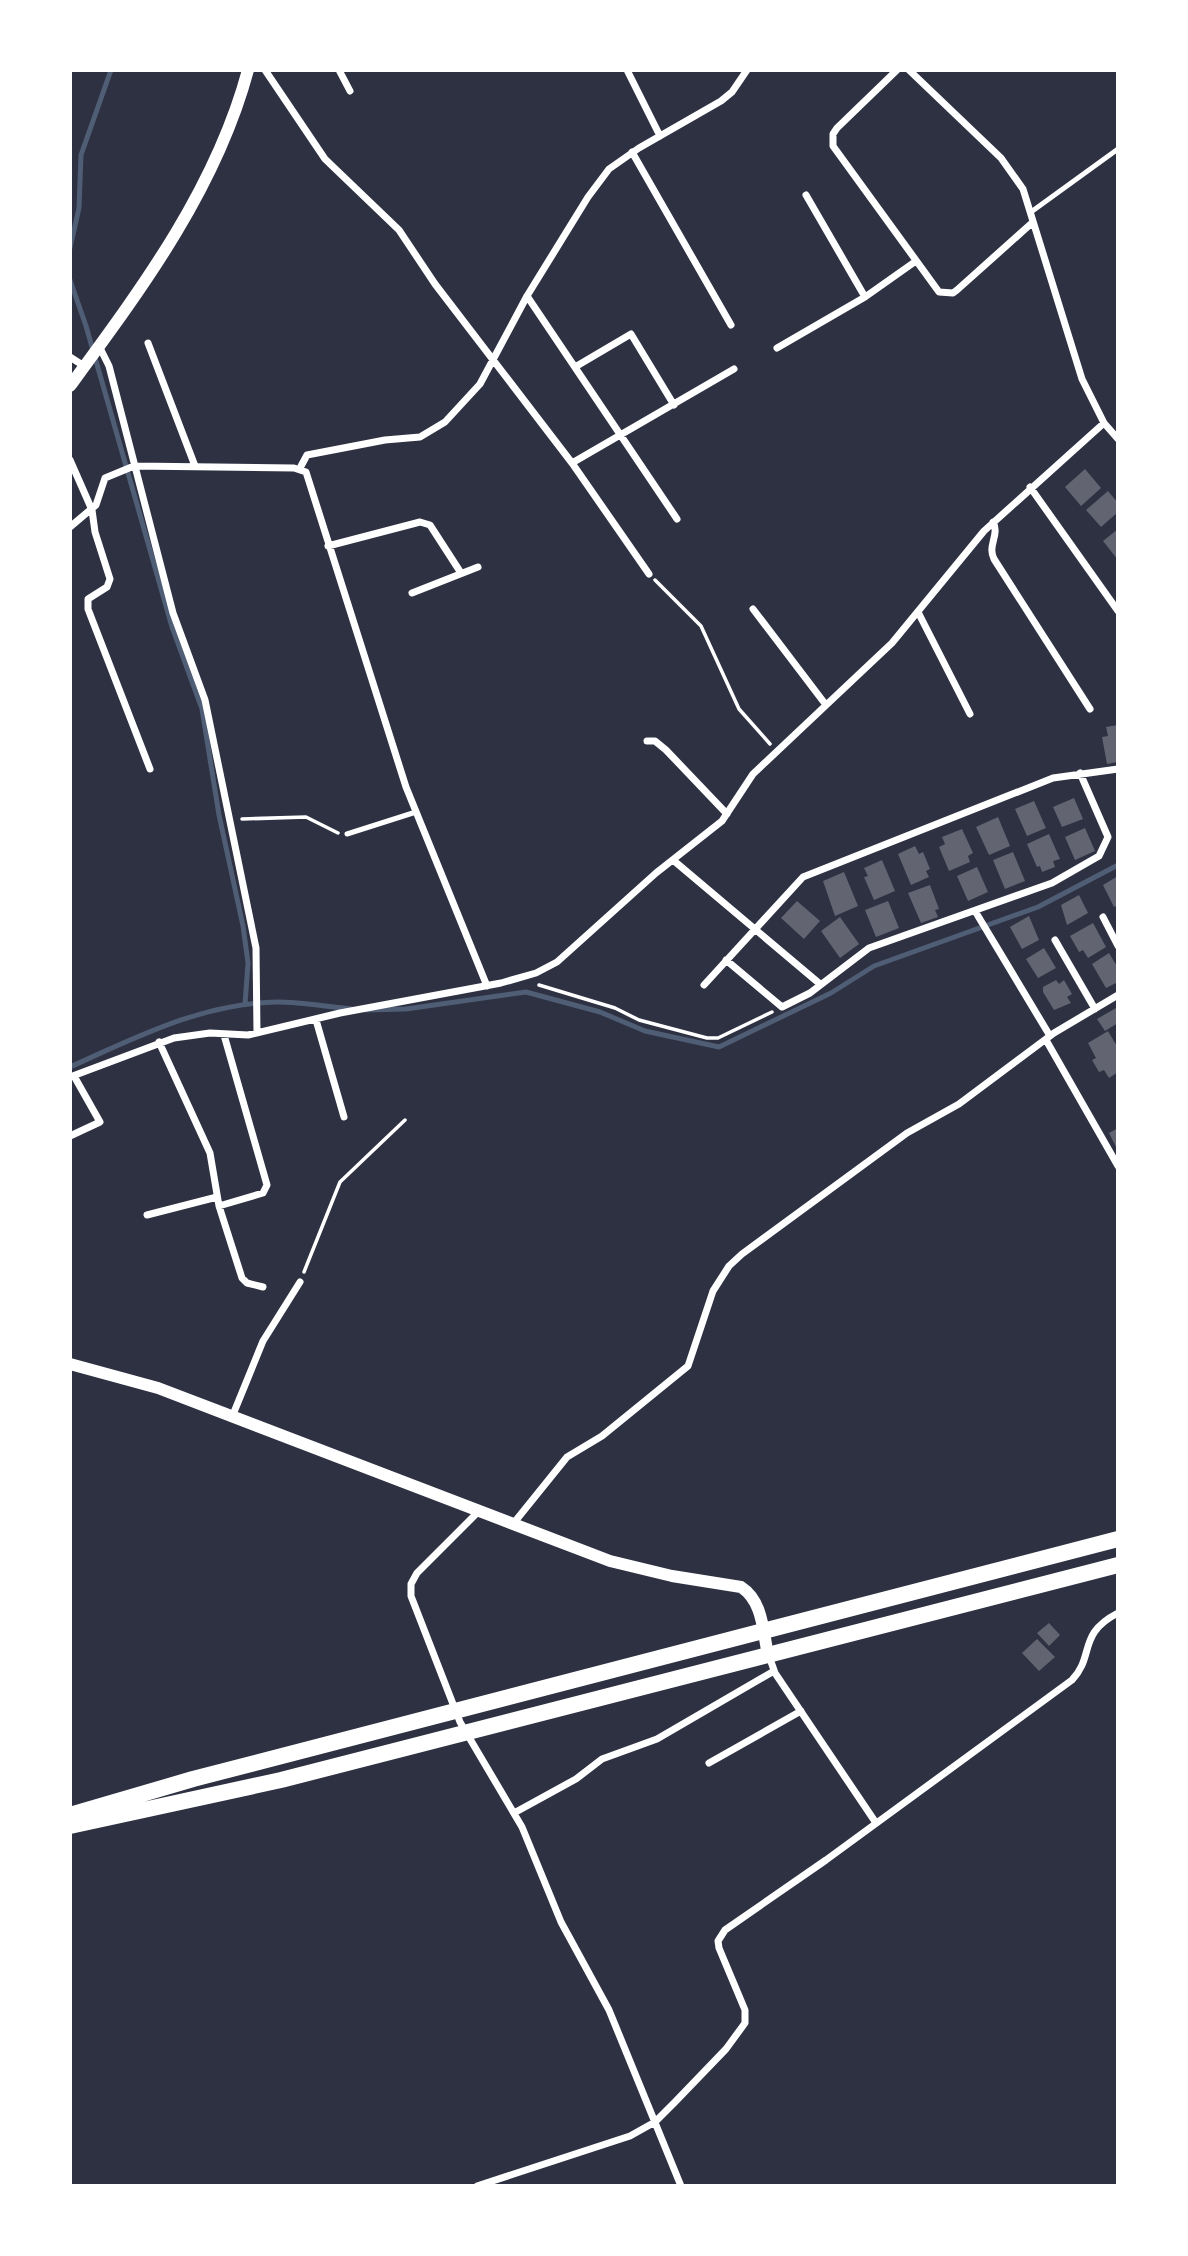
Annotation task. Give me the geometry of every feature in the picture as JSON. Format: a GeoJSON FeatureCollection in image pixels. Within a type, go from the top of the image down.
{"type":"FeatureCollection","features":[{"type":"Feature","properties":{"kind":"highway"},"geometry":{"type":"LineString","coordinates":[[70,1815],[193,1779],[1118,1539]]}},
{"type":"Feature","properties":{"kind":"highway"},"geometry":{"type":"LineString","coordinates":[[70,1826],[268,1783],[1118,1565]]}},
{"type":"Feature","properties":{"kind":"street"},"geometry":{"type":"LineString","coordinates":[[70,386],[156,265],[197,199],[228,131],[248,70]]}},
{"type":"Feature","properties":{"kind":"street"},"geometry":{"type":"LineString","coordinates":[[265,70],[325,159],[399,230],[435,284],[572,463],[649,574]]}},
{"type":"Feature","properties":{"kind":"street"},"geometry":{"type":"LineString","coordinates":[[339,70],[350,90]]}},
{"type":"Feature","properties":{"kind":"street"},"geometry":{"type":"LineString","coordinates":[[627,70],[660,136]]}},
{"type":"Feature","properties":{"kind":"street"},"geometry":{"type":"LineString","coordinates":[[300,468],[303,459],[313,453],[428,434],[466,402],[494,359],[527,296],[588,197],[609,169],[632,152],[721,101],[747,70]]}},
{"type":"Feature","properties":{"kind":"street"},"geometry":{"type":"LineString","coordinates":[[897,70],[837,128],[832,140],[836,152],[939,292],[953,293],[1033,222]]}},
{"type":"Feature","properties":{"kind":"street"},"geometry":{"type":"LineString","coordinates":[[909,70],[1011,170],[1023,189],[1069,345],[1091,401],[1104,423],[1118,439]]}},
{"type":"Feature","properties":{"kind":"street"},"geometry":{"type":"LineString","coordinates":[[632,152],[731,326]]}},
{"type":"Feature","properties":{"kind":"street"},"geometry":{"type":"LineString","coordinates":[[806,195],[865,297]]}},
{"type":"Feature","properties":{"kind":"street"},"geometry":{"type":"LineString","coordinates":[[777,348],[865,297],[916,261]]}},
{"type":"Feature","properties":{"kind":"street"},"geometry":{"type":"LineString","coordinates":[[527,296],[677,519]]}},
{"type":"Feature","properties":{"kind":"street"},"geometry":{"type":"LineString","coordinates":[[575,367],[631,334],[674,405]]}},
{"type":"Feature","properties":{"kind":"street"},"geometry":{"type":"LineString","coordinates":[[148,344],[195,466]]}},
{"type":"Feature","properties":{"kind":"street"},"geometry":{"type":"LineString","coordinates":[[97,348],[109,366],[132,467],[173,613],[205,700],[256,948],[257,1033]]}},
{"type":"Feature","properties":{"kind":"street"},"geometry":{"type":"LineString","coordinates":[[70,357],[82,369]]}},
{"type":"Feature","properties":{"kind":"street"},"geometry":{"type":"LineString","coordinates":[[572,463],[734,369]]}},
{"type":"Feature","properties":{"kind":"street"},"geometry":{"type":"LineString","coordinates":[[70,1136],[100,1122],[72,1077],[159,1042],[195,1034],[257,1033],[487,986],[547,969],[566,956],[673,860],[715,828],[747,782],[776,751],[892,643],[993,522],[1104,423]]}},
{"type":"Feature","properties":{"kind":"street"},"geometry":{"type":"LineString","coordinates":[[70,460],[92,510],[95,532],[111,582],[87,603],[150,769]]}},
{"type":"Feature","properties":{"kind":"street"},"geometry":{"type":"LineString","coordinates":[[70,527],[92,510],[106,478],[114,472],[132,467],[300,468],[309,476],[328,546],[416,812],[487,986]]}},
{"type":"Feature","properties":{"kind":"street"},"geometry":{"type":"LineString","coordinates":[[1030,487],[1118,611]]}},
{"type":"Feature","properties":{"kind":"street"},"geometry":{"type":"LineString","coordinates":[[328,546],[420,522],[430,525],[461,573]]}},
{"type":"Feature","properties":{"kind":"street"},"geometry":{"type":"LineString","coordinates":[[993,522],[996,531],[991,548],[994,559],[1090,709]]}},
{"type":"Feature","properties":{"kind":"street"},"geometry":{"type":"LineString","coordinates":[[412,593],[478,567]]}},
{"type":"Feature","properties":{"kind":"street"},"geometry":{"type":"LineString","coordinates":[[753,609],[826,705]]}},
{"type":"Feature","properties":{"kind":"street"},"geometry":{"type":"LineString","coordinates":[[918,612],[970,714]]}},
{"type":"Feature","properties":{"kind":"street"},"geometry":{"type":"LineString","coordinates":[[647,741],[654,741],[666,750],[727,814]]}},
{"type":"Feature","properties":{"kind":"street"},"geometry":{"type":"LineString","coordinates":[[704,985],[796,883],[813,873],[1053,778],[1118,769]]}},
{"type":"Feature","properties":{"kind":"street"},"geometry":{"type":"LineString","coordinates":[[726,960],[782,1007],[820,985],[869,948],[1041,888],[1102,853],[1107,831],[1080,773]]}},
{"type":"Feature","properties":{"kind":"street"},"geometry":{"type":"LineString","coordinates":[[673,860],[820,985]]}},
{"type":"Feature","properties":{"kind":"street"},"geometry":{"type":"LineString","coordinates":[[975,911],[1118,1166]]}},
{"type":"Feature","properties":{"kind":"street"},"geometry":{"type":"LineString","coordinates":[[1103,917],[1118,946]]}},
{"type":"Feature","properties":{"kind":"street"},"geometry":{"type":"LineString","coordinates":[[1055,940],[1095,1009]]}},
{"type":"Feature","properties":{"kind":"street"},"geometry":{"type":"LineString","coordinates":[[512,1526],[567,1457],[603,1436],[688,1366],[713,1292],[734,1261],[897,1141],[986,1086],[1048,1038],[1118,995]]}},
{"type":"Feature","properties":{"kind":"street"},"geometry":{"type":"LineString","coordinates":[[316,1020],[344,1117]]}},
{"type":"Feature","properties":{"kind":"street"},"geometry":{"type":"LineString","coordinates":[[148,1215],[263,1193],[267,1185],[224,1035]]}},
{"type":"Feature","properties":{"kind":"street"},"geometry":{"type":"LineString","coordinates":[[159,1042],[211,1153],[218,1201],[242,1278],[247,1283],[263,1287]]}},
{"type":"Feature","properties":{"kind":"street"},"geometry":{"type":"LineString","coordinates":[[232,1417],[263,1342],[300,1282]]}},
{"type":"Feature","properties":{"kind":"street"},"geometry":{"type":"LineString","coordinates":[[70,1364],[158,1388],[477,1513],[627,1566],[741,1587],[750,1593],[757,1606],[774,1671],[876,1822]]}},
{"type":"Feature","properties":{"kind":"street"},"geometry":{"type":"LineString","coordinates":[[477,1513],[417,1573],[410,1591],[465,1733],[514,1813],[533,1851],[561,1922],[609,2010],[681,2186]]}},
{"type":"Feature","properties":{"kind":"street"},"geometry":{"type":"LineString","coordinates":[[477,2186],[630,2136],[655,2122],[726,2049],[745,2023],[745,2010],[719,1948],[721,1935],[1072,1680],[1078,1673],[1092,1632],[1118,1613]]}},
{"type":"Feature","properties":{"kind":"street"},"geometry":{"type":"LineString","coordinates":[[514,1813],[576,1779],[602,1759],[657,1740],[774,1671]]}},
{"type":"Feature","properties":{"kind":"street"},"geometry":{"type":"LineString","coordinates":[[709,1763],[801,1711]]}},
{"type":"Feature","properties":{"kind":"lane"},"geometry":{"type":"LineString","coordinates":[[1031,212],[1118,149]]}},
{"type":"Feature","properties":{"kind":"lane"},"geometry":{"type":"LineString","coordinates":[[347,834],[416,812]]}},
{"type":"Feature","properties":{"kind":"path"},"geometry":{"type":"LineString","coordinates":[[649,574],[701,626],[740,709],[776,751]]}},
{"type":"Feature","properties":{"kind":"path"},"geometry":{"type":"LineString","coordinates":[[228,813],[246,820],[306,817],[347,834]]}},
{"type":"Feature","properties":{"kind":"path"},"geometry":{"type":"LineString","coordinates":[[516,979],[615,1008],[639,1020],[707,1038],[718,1038],[782,1007]]}},
{"type":"Feature","properties":{"kind":"path"},"geometry":{"type":"LineString","coordinates":[[300,1282],[340,1182],[405,1119]]}},
{"type":"Feature","properties":{"kind":"building"},"geometry":{"type":"Polygon","coordinates":[[[1085,469],[1101,488],[1081,506],[1065,487],[1085,469]]]}},
{"type":"Feature","properties":{"kind":"building"},"geometry":{"type":"Polygon","coordinates":[[[1108,491],[1118,503],[1118,512],[1101,527],[1086,510],[1108,491]]]}},
{"type":"Feature","properties":{"kind":"building"},"geometry":{"type":"Polygon","coordinates":[[[1118,529],[1118,560],[1103,541],[1118,529]]]}},
{"type":"Feature","properties":{"kind":"building"},"geometry":{"type":"Polygon","coordinates":[[[1118,725],[1118,762],[1107,764],[1102,737],[1108,736],[1106,727],[1118,725]]]}},
{"type":"Feature","properties":{"kind":"building"},"geometry":{"type":"Polygon","coordinates":[[[1074,798],[1083,819],[1062,827],[1053,807],[1074,798]]]}},
{"type":"Feature","properties":{"kind":"building"},"geometry":{"type":"Polygon","coordinates":[[[1034,801],[1046,828],[1027,836],[1015,809],[1034,801]]]}},
{"type":"Feature","properties":{"kind":"building"},"geometry":{"type":"Polygon","coordinates":[[[998,817],[1010,846],[989,855],[976,827],[998,817]]]}},
{"type":"Feature","properties":{"kind":"building"},"geometry":{"type":"Polygon","coordinates":[[[1085,828],[1095,851],[1075,860],[1065,837],[1085,828]]]}},
{"type":"Feature","properties":{"kind":"building"},"geometry":{"type":"Polygon","coordinates":[[[962,829],[973,853],[968,856],[970,862],[949,871],[939,847],[945,844],[942,837],[962,829]]]}},
{"type":"Feature","properties":{"kind":"building"},"geometry":{"type":"Polygon","coordinates":[[[1049,834],[1060,859],[1053,861],[1055,867],[1042,872],[1027,844],[1049,834]]]}},
{"type":"Feature","properties":{"kind":"building"},"geometry":{"type":"Polygon","coordinates":[[[915,846],[919,854],[923,852],[930,869],[926,871],[929,877],[911,885],[898,854],[915,846]]]}},
{"type":"Feature","properties":{"kind":"building"},"geometry":{"type":"Polygon","coordinates":[[[1013,852],[1025,881],[1005,889],[993,860],[1013,852]]]}},
{"type":"Feature","properties":{"kind":"building"},"geometry":{"type":"Polygon","coordinates":[[[882,860],[895,891],[874,900],[864,877],[868,876],[864,868],[882,860]]]}},
{"type":"Feature","properties":{"kind":"building"},"geometry":{"type":"Polygon","coordinates":[[[977,867],[988,892],[968,901],[957,876],[977,867]]]}},
{"type":"Feature","properties":{"kind":"building"},"geometry":{"type":"Polygon","coordinates":[[[844,872],[858,906],[835,916],[823,881],[844,872]]]}},
{"type":"Feature","properties":{"kind":"building"},"geometry":{"type":"Polygon","coordinates":[[[1118,876],[1118,905],[1114,907],[1103,885],[1118,876]]]}},
{"type":"Feature","properties":{"kind":"building"},"geometry":{"type":"Polygon","coordinates":[[[930,885],[939,909],[935,910],[938,917],[921,923],[908,893],[930,885]]]}},
{"type":"Feature","properties":{"kind":"building"},"geometry":{"type":"Polygon","coordinates":[[[1079,895],[1088,913],[1067,925],[1061,905],[1079,895]]]}},
{"type":"Feature","properties":{"kind":"building"},"geometry":{"type":"Polygon","coordinates":[[[797,901],[820,921],[804,939],[781,918],[797,901]]]}},
{"type":"Feature","properties":{"kind":"building"},"geometry":{"type":"Polygon","coordinates":[[[888,901],[899,928],[876,937],[865,910],[888,901]]]}},
{"type":"Feature","properties":{"kind":"building"},"geometry":{"type":"Polygon","coordinates":[[[1029,916],[1039,940],[1022,949],[1010,927],[1029,916]]]}},
{"type":"Feature","properties":{"kind":"building"},"geometry":{"type":"Polygon","coordinates":[[[840,917],[859,944],[840,958],[821,931],[840,917]]]}},
{"type":"Feature","properties":{"kind":"building"},"geometry":{"type":"Polygon","coordinates":[[[1093,923],[1106,947],[1088,958],[1083,950],[1079,952],[1070,936],[1093,923]]]}},
{"type":"Feature","properties":{"kind":"building"},"geometry":{"type":"Polygon","coordinates":[[[1044,948],[1056,968],[1038,978],[1026,959],[1044,948]]]}},
{"type":"Feature","properties":{"kind":"building"},"geometry":{"type":"Polygon","coordinates":[[[1109,953],[1118,968],[1118,982],[1106,988],[1092,964],[1109,953]]]}},
{"type":"Feature","properties":{"kind":"building"},"geometry":{"type":"Polygon","coordinates":[[[1056,980],[1059,984],[1064,980],[1072,994],[1067,997],[1071,1003],[1054,1010],[1043,992],[1043,987],[1056,980]]]}},
{"type":"Feature","properties":{"kind":"building"},"geometry":{"type":"Polygon","coordinates":[[[1116,1008],[1118,1023],[1105,1031],[1097,1019],[1116,1008]]]}},
{"type":"Feature","properties":{"kind":"building"},"geometry":{"type":"Polygon","coordinates":[[[1108,1031],[1118,1048],[1118,1072],[1109,1078],[1104,1070],[1099,1072],[1092,1060],[1096,1058],[1088,1043],[1108,1031]]]}},
{"type":"Feature","properties":{"kind":"building"},"geometry":{"type":"Polygon","coordinates":[[[1118,1128],[1118,1151],[1109,1133],[1118,1128]]]}},
{"type":"Feature","properties":{"kind":"building"},"geometry":{"type":"Polygon","coordinates":[[[1049,1623],[1060,1635],[1049,1646],[1037,1633],[1049,1623]]]}},
{"type":"Feature","properties":{"kind":"building"},"geometry":{"type":"Polygon","coordinates":[[[1037,1639],[1055,1657],[1039,1671],[1022,1653],[1037,1639]]]}},
{"type":"Feature","properties":{"kind":"waterway"},"geometry":{"type":"LineString","coordinates":[[70,248],[79,208],[81,155],[111,70]]}},
{"type":"Feature","properties":{"kind":"waterway"},"geometry":{"type":"LineString","coordinates":[[70,280],[86,326],[172,627],[202,709],[219,815],[243,926],[248,963],[245,1004]]}},
{"type":"Feature","properties":{"kind":"waterway"},"geometry":{"type":"LineString","coordinates":[[365,1010],[406,1009],[526,992],[600,1012],[645,1031],[719,1047],[831,993],[874,966],[1038,907],[1118,865]]}},
{"type":"Feature","properties":{"kind":"waterway"},"geometry":{"type":"LineString","coordinates":[[70,1067],[171,1024],[223,1008],[277,1002],[352,1009]]}}]}
